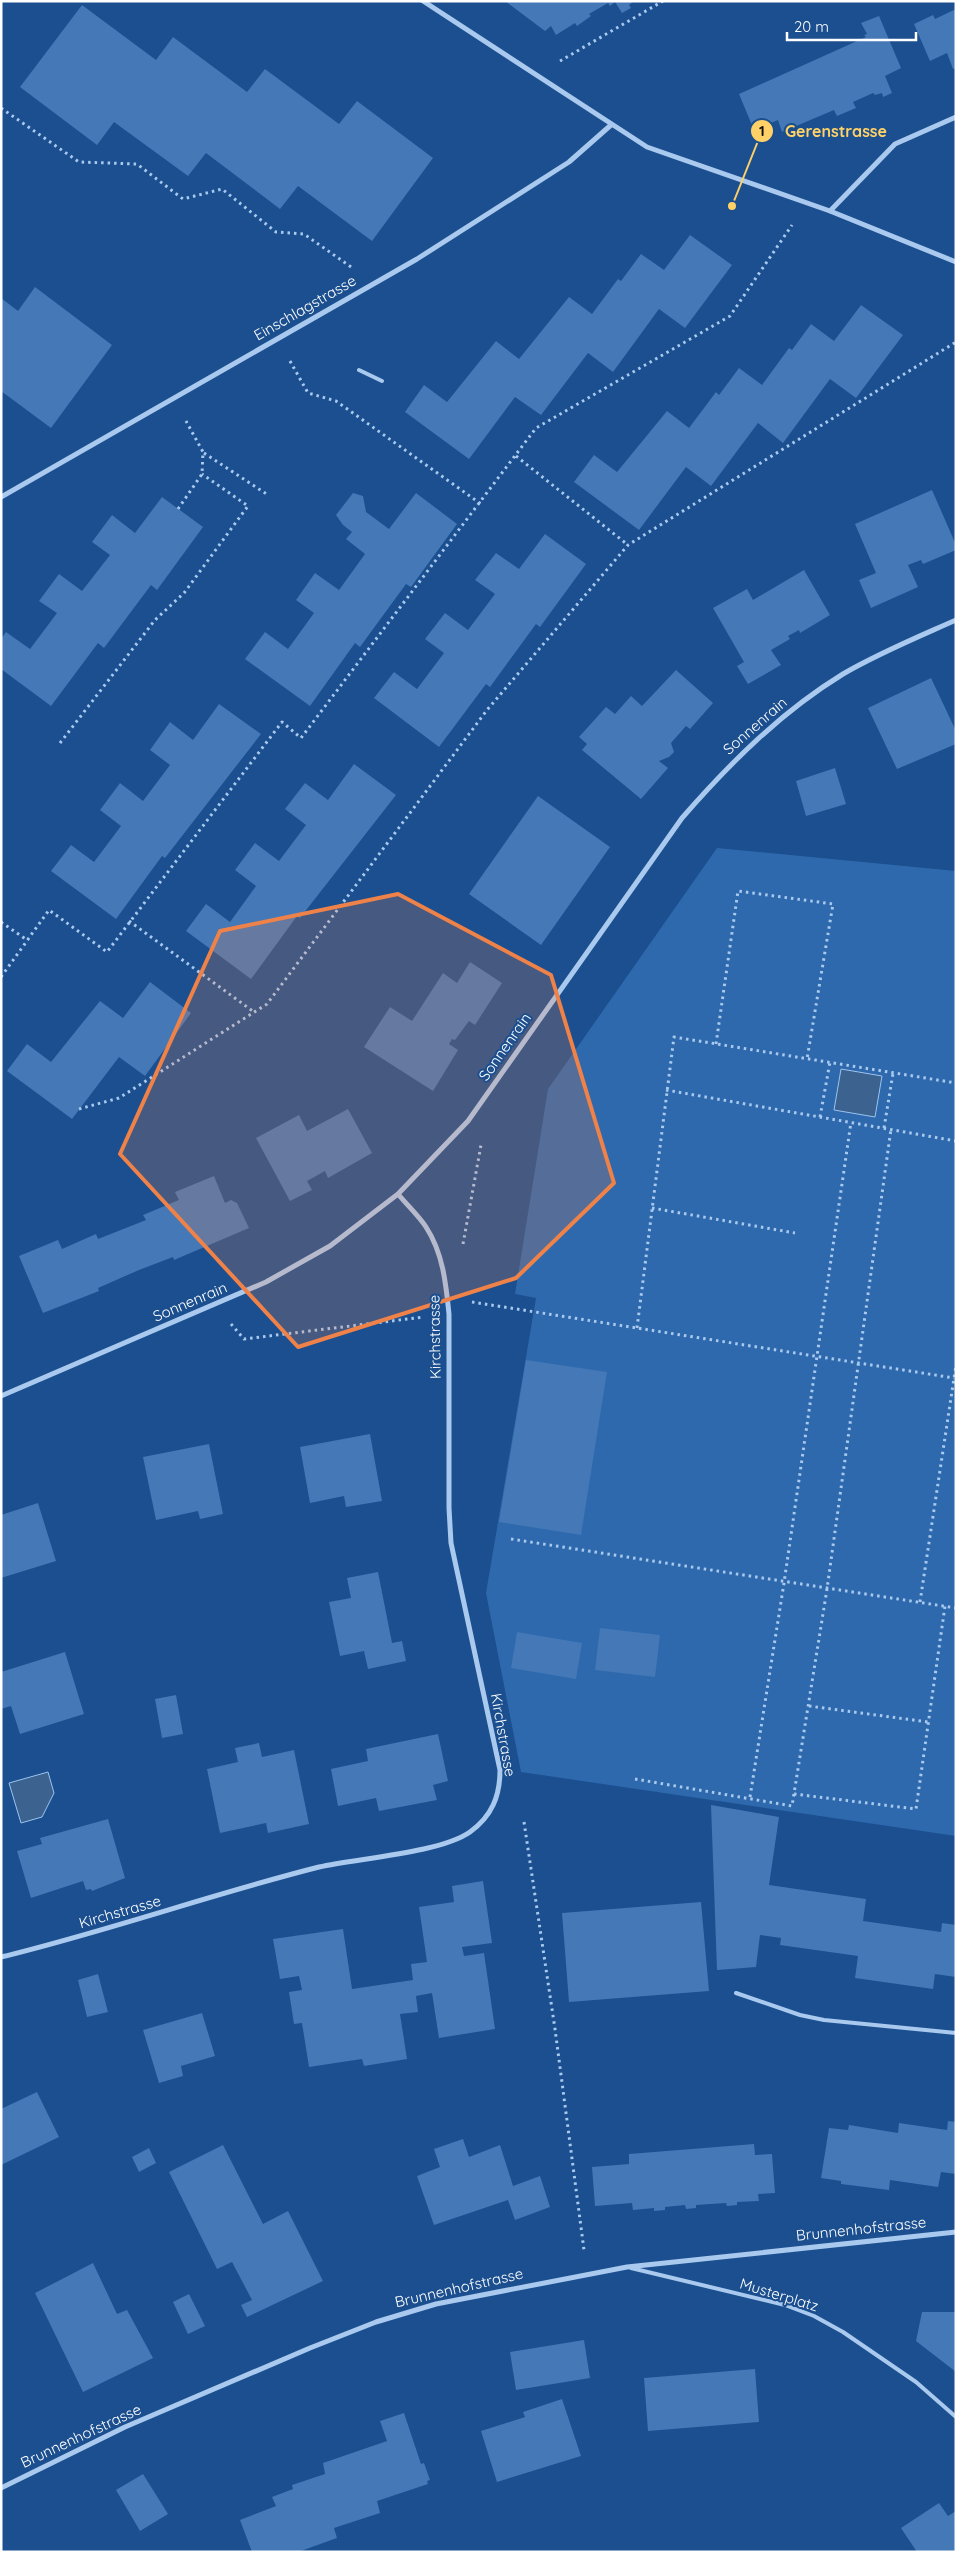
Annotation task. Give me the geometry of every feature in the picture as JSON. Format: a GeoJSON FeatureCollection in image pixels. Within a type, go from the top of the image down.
{"type":"FeatureCollection","features":[{"type":"Feature","properties":{"kind":"street"},"geometry":{"type":"LineString","coordinates":[[423,1],[647,147],[830,211],[956,262]]}},
{"type":"Feature","properties":{"kind":"street"},"geometry":{"type":"LineString","coordinates":[[830,211],[895,144],[956,117]]}},
{"type":"Feature","properties":{"kind":"street","name":"Einschlagstrasse"},"geometry":{"type":"LineString","coordinates":[[1,497],[417,259],[569,162],[611,125]]}},
{"type":"Feature","properties":{"kind":"street","name":"Sonnenrain"},"geometry":{"type":"LineString","coordinates":[[1,1396],[266,1282],[330,1246],[398,1194],[468,1121],[682,818],[716,779],[751,744],[797,706],[843,675],[895,647],[956,620]]}},
{"type":"Feature","properties":{"kind":"street","name":"Kirchstrasse"},"geometry":{"type":"LineString","coordinates":[[1,1957],[320,1867],[441,1844],[470,1832],[488,1815],[500,1787],[500,1770],[451,1543],[449,1508],[448,1298],[443,1267],[437,1248],[426,1227],[398,1194]]}},
{"type":"Feature","properties":{"kind":"street","name":"Brunnenhofstrasse"},"geometry":{"type":"LineString","coordinates":[[1,2488],[125,2427],[310,2348],[376,2322],[472,2295],[627,2267],[956,2232]]}},
{"type":"Feature","properties":{"kind":"lane"},"geometry":{"type":"LineString","coordinates":[[359,370],[382,381]]}},
{"type":"Feature","properties":{"kind":"lane"},"geometry":{"type":"LineString","coordinates":[[736,1993],[800,2015],[824,2020],[956,2033]]}},
{"type":"Feature","properties":{"kind":"lane","name":"Musterplatz"},"geometry":{"type":"LineString","coordinates":[[627,2267],[785,2305],[814,2316],[843,2332],[916,2382],[956,2417]]}},
{"type":"Feature","properties":{"kind":"path"},"geometry":{"type":"LineString","coordinates":[[536,75],[663,1]]}},
{"type":"Feature","properties":{"kind":"path"},"geometry":{"type":"LineString","coordinates":[[1,108],[79,162],[137,164],[183,199],[222,188],[276,232],[304,234],[374,283]]}},
{"type":"Feature","properties":{"kind":"path"},"geometry":{"type":"LineString","coordinates":[[1,977],[50,910],[107,952],[282,722],[301,738],[481,504],[536,428],[730,316],[806,204]]}},
{"type":"Feature","properties":{"kind":"path"},"geometry":{"type":"LineString","coordinates":[[277,339],[308,393],[336,401],[481,504]]}},
{"type":"Feature","properties":{"kind":"path"},"geometry":{"type":"LineString","coordinates":[[79,1109],[118,1098],[267,1004],[487,710],[628,545],[956,342]]}},
{"type":"Feature","properties":{"kind":"path"},"geometry":{"type":"LineString","coordinates":[[173,398],[203,452],[268,494]]}},
{"type":"Feature","properties":{"kind":"path"},"geometry":{"type":"LineString","coordinates":[[178,509],[202,474],[203,452]]}},
{"type":"Feature","properties":{"kind":"path"},"geometry":{"type":"LineString","coordinates":[[516,456],[628,545]]}},
{"type":"Feature","properties":{"kind":"path"},"geometry":{"type":"LineString","coordinates":[[60,743],[154,620],[184,593],[248,506],[202,474]]}},
{"type":"Feature","properties":{"kind":"path"},"geometry":{"type":"LineString","coordinates":[[716,1044],[738,891],[833,904],[807,1059]]}},
{"type":"Feature","properties":{"kind":"path"},"geometry":{"type":"LineString","coordinates":[[129,921],[254,1012]]}},
{"type":"Feature","properties":{"kind":"path"},"geometry":{"type":"LineString","coordinates":[[1,922],[27,940]]}},
{"type":"Feature","properties":{"kind":"path"},"geometry":{"type":"LineString","coordinates":[[637,1328],[674,1037],[956,1083]]}},
{"type":"Feature","properties":{"kind":"path"},"geometry":{"type":"LineString","coordinates":[[820,1117],[830,1062]]}},
{"type":"Feature","properties":{"kind":"path"},"geometry":{"type":"LineString","coordinates":[[884,1128],[893,1073]]}},
{"type":"Feature","properties":{"kind":"path"},"geometry":{"type":"LineString","coordinates":[[666,1090],[956,1140]]}},
{"type":"Feature","properties":{"kind":"path"},"geometry":{"type":"LineString","coordinates":[[750,1797],[818,1356],[851,1122]]}},
{"type":"Feature","properties":{"kind":"path"},"geometry":{"type":"LineString","coordinates":[[635,1779],[792,1806],[827,1589],[892,1129]]}},
{"type":"Feature","properties":{"kind":"path"},"geometry":{"type":"LineString","coordinates":[[461,1251],[482,1140]]}},
{"type":"Feature","properties":{"kind":"path"},"geometry":{"type":"LineString","coordinates":[[652,1208],[796,1232]]}},
{"type":"Feature","properties":{"kind":"path"},"geometry":{"type":"LineString","coordinates":[[448,1298],[954,1378]]}},
{"type":"Feature","properties":{"kind":"path"},"geometry":{"type":"LineString","coordinates":[[214,1306],[244,1339],[449,1314]]}},
{"type":"Feature","properties":{"kind":"path"},"geometry":{"type":"LineString","coordinates":[[920,1602],[956,1365]]}},
{"type":"Feature","properties":{"kind":"path"},"geometry":{"type":"LineString","coordinates":[[511,1539],[784,1583],[956,1608]]}},
{"type":"Feature","properties":{"kind":"path"},"geometry":{"type":"LineString","coordinates":[[794,1794],[916,1810],[945,1606]]}},
{"type":"Feature","properties":{"kind":"path"},"geometry":{"type":"LineString","coordinates":[[808,1706],[928,1722]]}},
{"type":"Feature","properties":{"kind":"path"},"geometry":{"type":"LineString","coordinates":[[524,1822],[555,2029],[587,2274]]}},
{"type":"Feature","properties":{"kind":"highlighted area"},"geometry":{"type":"Polygon","coordinates":[[[398,894],[551,975],[614,1183],[516,1278],[298,1347],[120,1154],[220,931],[398,894]]]}},
{"type":"Feature","properties":{"kind":"shaded area"},"geometry":{"type":"Polygon","coordinates":[[[717,848],[956,871],[956,1836],[521,1772],[486,1593],[536,1298],[515,1294],[548,1089],[717,848]]]}},
{"type":"Feature","properties":{"kind":"shaded area"},"geometry":{"type":"Polygon","coordinates":[[[841,1069],[882,1076],[875,1117],[834,1110],[841,1069]]]}},
{"type":"Feature","properties":{"kind":"shaded area"},"geometry":{"type":"Polygon","coordinates":[[[48,1772],[54,1793],[42,1817],[21,1823],[9,1783],[48,1772]]]}},
{"type":"Feature","properties":{"kind":"building"},"geometry":{"type":"Polygon","coordinates":[[[505,1],[634,1],[629,5],[631,8],[622,13],[615,2],[610,6],[608,3],[589,14],[591,16],[577,26],[575,23],[556,35],[551,26],[545,31],[505,1]]]}},
{"type":"Feature","properties":{"kind":"building"},"geometry":{"type":"Polygon","coordinates":[[[82,5],[156,60],[173,37],[247,92],[265,69],[339,124],[357,101],[433,158],[372,241],[298,186],[280,209],[206,153],[188,176],[114,122],[97,145],[20,87],[82,5]]]}},
{"type":"Feature","properties":{"kind":"building"},"geometry":{"type":"Polygon","coordinates":[[[956,9],[956,68],[953,69],[947,53],[930,61],[914,24],[933,15],[935,19],[956,9]]]}},
{"type":"Feature","properties":{"kind":"building"},"geometry":{"type":"Polygon","coordinates":[[[879,16],[901,68],[885,76],[892,93],[883,97],[882,93],[875,95],[873,93],[853,102],[856,108],[837,116],[834,110],[782,132],[778,120],[754,130],[739,94],[866,37],[864,35],[867,34],[861,23],[879,16]]]}},
{"type":"Feature","properties":{"kind":"building"},"geometry":{"type":"Polygon","coordinates":[[[690,235],[732,265],[685,328],[659,309],[613,372],[588,353],[541,415],[515,397],[469,459],[405,412],[424,385],[447,402],[496,341],[519,359],[569,297],[592,314],[618,279],[621,281],[641,254],[664,270],[690,235]]]}},
{"type":"Feature","properties":{"kind":"building"},"geometry":{"type":"Polygon","coordinates":[[[35,287],[112,345],[51,428],[1,391],[1,298],[18,311],[35,287]]]}},
{"type":"Feature","properties":{"kind":"building"},"geometry":{"type":"Polygon","coordinates":[[[861,305],[903,335],[856,398],[830,379],[783,443],[758,423],[711,486],[686,467],[639,530],[574,482],[594,455],[617,472],[667,411],[689,428],[716,392],[719,395],[739,368],[762,385],[789,348],[792,350],[811,324],[834,341],[861,305]]]}},
{"type":"Feature","properties":{"kind":"building"},"geometry":{"type":"Polygon","coordinates":[[[932,490],[956,545],[956,550],[923,564],[921,560],[908,565],[918,587],[871,608],[859,580],[876,573],[855,524],[932,490]]]}},
{"type":"Feature","properties":{"kind":"building"},"geometry":{"type":"Polygon","coordinates":[[[353,493],[363,496],[366,512],[389,529],[416,493],[457,524],[411,587],[406,584],[360,647],[355,643],[310,706],[245,659],[265,632],[288,649],[314,613],[296,600],[315,573],[339,590],[365,554],[346,539],[352,532],[343,525],[336,515],[353,493]]]}},
{"type":"Feature","properties":{"kind":"building"},"geometry":{"type":"Polygon","coordinates":[[[162,497],[203,527],[157,590],[151,585],[104,648],[98,643],[51,706],[1,669],[1,639],[6,632],[30,649],[57,613],[39,601],[59,574],[82,591],[110,555],[92,542],[112,515],[135,533],[162,497]]]}},
{"type":"Feature","properties":{"kind":"building"},"geometry":{"type":"Polygon","coordinates":[[[545,534],[586,564],[540,627],[536,624],[490,687],[486,684],[439,747],[374,698],[394,672],[417,689],[444,653],[425,639],[445,613],[468,630],[495,594],[475,580],[496,553],[519,569],[545,534]]]}},
{"type":"Feature","properties":{"kind":"building"},"geometry":{"type":"Polygon","coordinates":[[[804,570],[830,615],[800,633],[799,630],[788,636],[790,639],[771,650],[781,665],[748,684],[737,666],[744,662],[713,608],[747,589],[753,600],[804,570]]]}},
{"type":"Feature","properties":{"kind":"building"},"geometry":{"type":"Polygon","coordinates":[[[676,670],[713,703],[690,729],[686,726],[671,743],[674,752],[669,757],[659,761],[668,768],[641,799],[582,750],[587,744],[579,737],[606,707],[615,714],[631,696],[642,706],[676,670]]]}},
{"type":"Feature","properties":{"kind":"building"},"geometry":{"type":"Polygon","coordinates":[[[931,678],[956,731],[956,744],[897,769],[868,708],[931,678]]]}},
{"type":"Feature","properties":{"kind":"building"},"geometry":{"type":"Polygon","coordinates":[[[219,704],[261,734],[165,858],[162,856],[116,919],[51,871],[71,845],[94,862],[121,826],[100,810],[120,783],[143,801],[170,765],[150,750],[170,722],[193,740],[219,704]]]}},
{"type":"Feature","properties":{"kind":"building"},"geometry":{"type":"Polygon","coordinates":[[[354,764],[396,795],[300,918],[297,916],[251,979],[186,931],[206,904],[230,922],[256,886],[235,870],[255,843],[279,861],[306,825],[285,809],[305,783],[328,800],[354,764]]]}},
{"type":"Feature","properties":{"kind":"building"},"geometry":{"type":"Polygon","coordinates":[[[835,768],[846,804],[806,816],[796,781],[835,768]]]}},
{"type":"Feature","properties":{"kind":"building"},"geometry":{"type":"Polygon","coordinates":[[[538,796],[610,847],[541,945],[469,894],[538,796]]]}},
{"type":"Feature","properties":{"kind":"building"},"geometry":{"type":"Polygon","coordinates":[[[470,962],[502,983],[475,1025],[469,1021],[455,1040],[452,1039],[449,1044],[458,1050],[433,1091],[364,1047],[390,1007],[412,1021],[443,973],[457,983],[470,962]]]}},
{"type":"Feature","properties":{"kind":"building"},"geometry":{"type":"Polygon","coordinates":[[[150,982],[191,1013],[145,1076],[119,1057],[72,1119],[7,1071],[27,1044],[51,1062],[100,1001],[123,1018],[150,982]]]}},
{"type":"Feature","properties":{"kind":"building"},"geometry":{"type":"Polygon","coordinates":[[[348,1109],[372,1153],[328,1178],[325,1171],[307,1181],[312,1190],[290,1201],[256,1138],[299,1115],[307,1131],[348,1109]]]}},
{"type":"Feature","properties":{"kind":"building"},"geometry":{"type":"Polygon","coordinates":[[[214,1176],[225,1203],[231,1200],[237,1203],[249,1228],[174,1260],[173,1257],[139,1270],[98,1288],[99,1291],[43,1313],[19,1256],[58,1240],[62,1249],[96,1234],[98,1239],[146,1220],[143,1215],[179,1200],[175,1192],[214,1176]]]}},
{"type":"Feature","properties":{"kind":"building"},"geometry":{"type":"Polygon","coordinates":[[[526,1360],[607,1372],[581,1535],[499,1522],[526,1360]]]}},
{"type":"Feature","properties":{"kind":"building"},"geometry":{"type":"Polygon","coordinates":[[[370,1434],[382,1501],[346,1507],[344,1496],[310,1503],[300,1447],[370,1434]]]}},
{"type":"Feature","properties":{"kind":"building"},"geometry":{"type":"Polygon","coordinates":[[[209,1444],[223,1514],[200,1519],[198,1511],[156,1520],[143,1457],[209,1444]]]}},
{"type":"Feature","properties":{"kind":"building"},"geometry":{"type":"Polygon","coordinates":[[[38,1503],[56,1561],[1,1578],[1,1515],[38,1503]]]}},
{"type":"Feature","properties":{"kind":"building"},"geometry":{"type":"Polygon","coordinates":[[[378,1572],[392,1643],[402,1641],[406,1661],[368,1669],[364,1651],[340,1656],[329,1602],[351,1598],[347,1578],[378,1572]]]}},
{"type":"Feature","properties":{"kind":"building"},"geometry":{"type":"Polygon","coordinates":[[[600,1628],[660,1635],[655,1677],[595,1670],[600,1628]]]}},
{"type":"Feature","properties":{"kind":"building"},"geometry":{"type":"Polygon","coordinates":[[[517,1632],[582,1643],[576,1679],[511,1668],[517,1632]]]}},
{"type":"Feature","properties":{"kind":"building"},"geometry":{"type":"Polygon","coordinates":[[[65,1652],[84,1714],[20,1734],[11,1706],[1,1709],[1,1672],[65,1652]]]}},
{"type":"Feature","properties":{"kind":"building"},"geometry":{"type":"Polygon","coordinates":[[[176,1695],[183,1734],[162,1738],[155,1699],[176,1695]]]}},
{"type":"Feature","properties":{"kind":"building"},"geometry":{"type":"Polygon","coordinates":[[[438,1734],[448,1781],[433,1785],[437,1800],[379,1811],[376,1798],[338,1806],[331,1769],[368,1761],[366,1749],[438,1734]]]}},
{"type":"Feature","properties":{"kind":"building"},"geometry":{"type":"Polygon","coordinates":[[[259,1743],[262,1757],[294,1750],[309,1824],[268,1833],[266,1823],[220,1833],[207,1769],[238,1762],[235,1748],[259,1743]]]}},
{"type":"Feature","properties":{"kind":"building"},"geometry":{"type":"Polygon","coordinates":[[[711,1805],[779,1817],[769,1885],[866,1899],[863,1921],[941,1932],[942,1923],[956,1925],[956,1977],[935,1974],[933,1989],[855,1978],[858,1956],[780,1945],[781,1938],[760,1935],[756,1967],[717,1970],[711,1805]]]}},
{"type":"Feature","properties":{"kind":"building"},"geometry":{"type":"Polygon","coordinates":[[[108,1819],[125,1878],[92,1891],[91,1889],[86,1890],[83,1881],[31,1898],[17,1851],[42,1844],[40,1838],[108,1819]]]}},
{"type":"Feature","properties":{"kind":"building"},"geometry":{"type":"Polygon","coordinates":[[[483,1881],[492,1943],[462,1947],[464,1956],[484,1953],[495,2029],[439,2038],[432,1993],[416,1996],[418,2012],[400,2014],[407,2059],[364,2066],[362,2059],[309,2067],[302,2023],[294,2024],[289,1992],[302,1990],[299,1976],[280,1979],[273,1939],[343,1929],[352,1989],[413,1980],[411,1964],[427,1962],[419,1907],[454,1902],[452,1886],[483,1881]]]}},
{"type":"Feature","properties":{"kind":"building"},"geometry":{"type":"Polygon","coordinates":[[[701,1902],[709,1991],[569,2002],[562,1913],[701,1902]]]}},
{"type":"Feature","properties":{"kind":"building"},"geometry":{"type":"Polygon","coordinates":[[[98,1974],[108,2012],[87,2017],[78,1980],[98,1974]]]}},
{"type":"Feature","properties":{"kind":"building"},"geometry":{"type":"Polygon","coordinates":[[[202,2013],[215,2056],[181,2066],[183,2076],[159,2083],[143,2030],[202,2013]]]}},
{"type":"Feature","properties":{"kind":"building"},"geometry":{"type":"Polygon","coordinates":[[[37,2092],[59,2137],[1,2165],[1,2109],[37,2092]]]}},
{"type":"Feature","properties":{"kind":"building"},"geometry":{"type":"Polygon","coordinates":[[[948,2121],[956,2122],[956,2174],[941,2172],[938,2187],[890,2180],[889,2190],[841,2184],[841,2181],[821,2178],[829,2128],[848,2130],[849,2125],[898,2133],[899,2123],[947,2130],[948,2121]]]}},
{"type":"Feature","properties":{"kind":"building"},"geometry":{"type":"Polygon","coordinates":[[[463,2139],[469,2157],[500,2145],[513,2186],[540,2176],[550,2207],[515,2220],[508,2200],[434,2225],[417,2176],[440,2167],[434,2149],[463,2139]]]}},
{"type":"Feature","properties":{"kind":"building"},"geometry":{"type":"Polygon","coordinates":[[[754,2144],[755,2155],[772,2154],[775,2193],[758,2194],[759,2201],[737,2202],[737,2205],[727,2206],[726,2203],[696,2205],[696,2208],[686,2209],[685,2205],[665,2207],[665,2210],[654,2211],[654,2208],[633,2210],[632,2203],[595,2206],[592,2167],[629,2164],[629,2154],[754,2144]]]}},
{"type":"Feature","properties":{"kind":"building"},"geometry":{"type":"Polygon","coordinates":[[[223,2145],[263,2224],[288,2211],[323,2281],[247,2317],[241,2305],[252,2300],[232,2262],[217,2269],[169,2172],[223,2145]]]}},
{"type":"Feature","properties":{"kind":"building"},"geometry":{"type":"Polygon","coordinates":[[[149,2148],[156,2163],[139,2172],[132,2157],[149,2148]]]}},
{"type":"Feature","properties":{"kind":"building"},"geometry":{"type":"Polygon","coordinates":[[[93,2263],[117,2314],[127,2310],[153,2358],[83,2392],[35,2293],[93,2263]]]}},
{"type":"Feature","properties":{"kind":"building"},"geometry":{"type":"Polygon","coordinates":[[[189,2294],[205,2326],[188,2334],[173,2302],[189,2294]]]}},
{"type":"Feature","properties":{"kind":"building"},"geometry":{"type":"Polygon","coordinates":[[[922,2312],[956,2312],[956,2372],[916,2341],[922,2312]]]}},
{"type":"Feature","properties":{"kind":"building"},"geometry":{"type":"Polygon","coordinates":[[[584,2340],[590,2378],[516,2390],[510,2352],[584,2340]]]}},
{"type":"Feature","properties":{"kind":"building"},"geometry":{"type":"Polygon","coordinates":[[[755,2369],[759,2422],[648,2431],[644,2378],[755,2369]]]}},
{"type":"Feature","properties":{"kind":"building"},"geometry":{"type":"Polygon","coordinates":[[[562,2399],[581,2456],[497,2482],[481,2431],[525,2417],[523,2412],[562,2399]]]}},
{"type":"Feature","properties":{"kind":"building"},"geometry":{"type":"Polygon","coordinates":[[[404,2413],[421,2464],[424,2463],[430,2480],[427,2481],[428,2484],[377,2501],[380,2513],[334,2528],[337,2538],[298,2552],[252,2552],[240,2520],[276,2506],[272,2497],[293,2489],[292,2485],[325,2474],[323,2463],[387,2441],[380,2421],[404,2413]]]}},
{"type":"Feature","properties":{"kind":"building"},"geometry":{"type":"Polygon","coordinates":[[[143,2474],[168,2514],[140,2531],[116,2490],[143,2474]]]}},
{"type":"Feature","properties":{"kind":"building"},"geometry":{"type":"Polygon","coordinates":[[[939,2503],[948,2516],[956,2511],[956,2552],[917,2552],[901,2528],[939,2503]]]}},
{"type":"Feature","properties":{"kind":"place","name":"Gerenstrasse"},"geometry":{"type":"Point","coordinates":[732,206]}}]}
